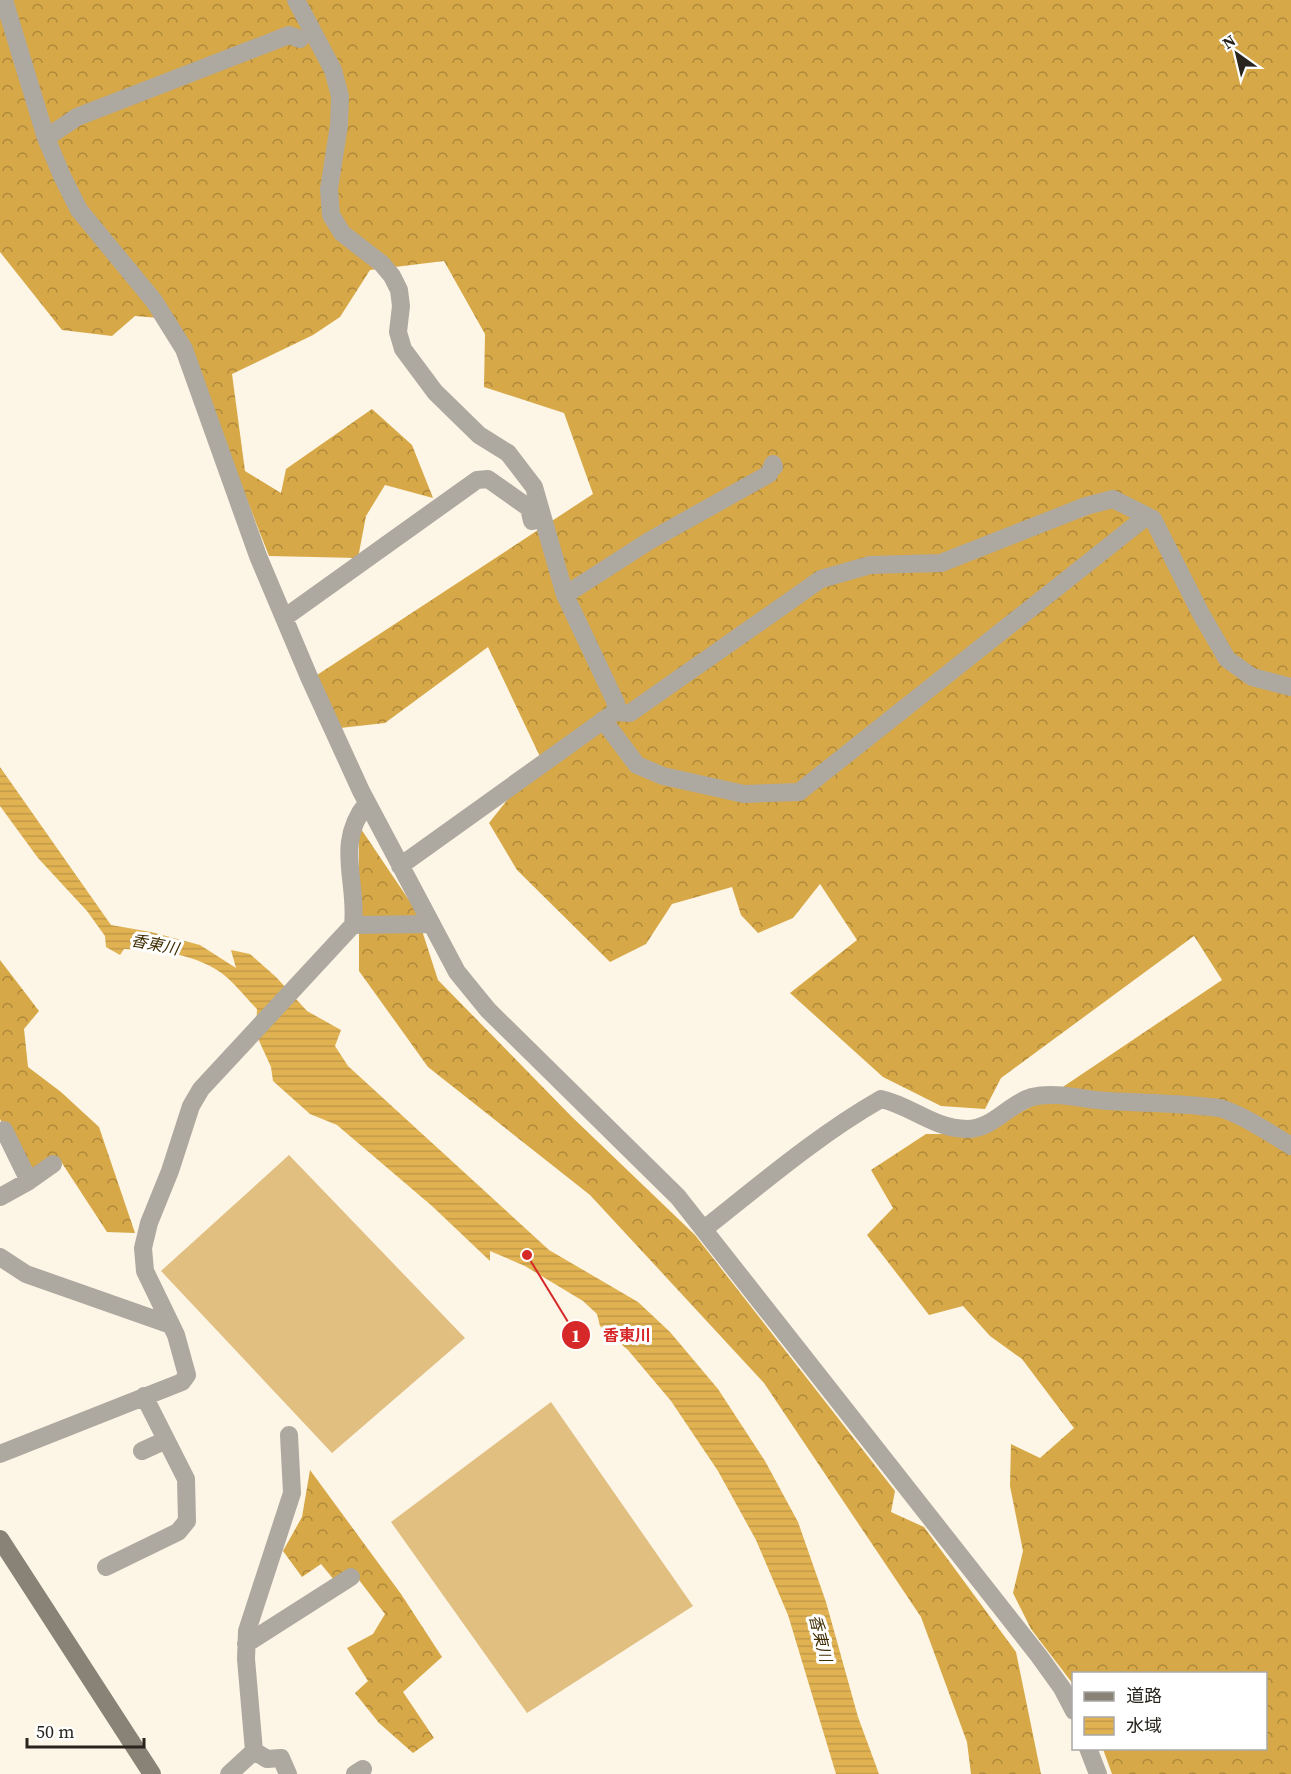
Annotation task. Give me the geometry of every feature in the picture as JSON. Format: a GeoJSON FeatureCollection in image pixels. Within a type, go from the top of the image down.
{"type":"FeatureCollection","features":[{"type":"Feature","properties":{"kind":"street"},"geometry":{"type":"LineString","coordinates":[[4,0],[46,138],[62,176],[79,210],[154,301],[184,349],[258,556],[284,618],[367,803],[457,972],[488,1010],[678,1197],[1039,1656],[1062,1688],[1072,1708]]}},
{"type":"Feature","properties":{"kind":"street"},"geometry":{"type":"LineString","coordinates":[[296,0],[333,70],[340,96],[339,125],[329,189],[331,215],[342,233],[382,264],[392,276],[399,290],[398,332],[403,349],[435,392],[479,435],[508,453],[534,487],[565,594],[616,703],[609,716],[400,866]]}},
{"type":"Feature","properties":{"kind":"street"},"geometry":{"type":"LineString","coordinates":[[46,138],[77,117],[100,108],[289,35],[300,39]]}},
{"type":"Feature","properties":{"kind":"street"},"geometry":{"type":"LineString","coordinates":[[565,594],[649,541],[769,474],[773,464],[774,467]]}},
{"type":"Feature","properties":{"kind":"street"},"geometry":{"type":"LineString","coordinates":[[284,618],[477,480],[488,478],[529,508],[532,520],[543,519]]}},
{"type":"Feature","properties":{"kind":"street"},"geometry":{"type":"LineString","coordinates":[[609,716],[630,713],[821,579],[870,565],[941,563],[1086,506],[1113,499],[1153,519],[1201,614],[1227,659],[1252,677],[1291,687]]}},
{"type":"Feature","properties":{"kind":"street"},"geometry":{"type":"LineString","coordinates":[[609,716],[637,765],[663,776],[744,794],[799,792],[1148,516]]}},
{"type":"Feature","properties":{"kind":"street"},"geometry":{"type":"LineString","coordinates":[[0,1454],[182,1382],[187,1375],[171,1324],[145,1271],[142,1248],[149,1223],[170,1171],[191,1106],[201,1089],[352,925],[354,916],[349,849],[358,814],[367,803]]}},
{"type":"Feature","properties":{"kind":"street"},"geometry":{"type":"LineString","coordinates":[[352,925],[431,924]]}},
{"type":"Feature","properties":{"kind":"street"},"geometry":{"type":"LineString","coordinates":[[704,1229],[776,1172],[881,1099],[895,1102],[917,1115],[944,1126],[968,1129],[988,1124],[1029,1098],[1046,1095],[1107,1101],[1180,1104],[1222,1109],[1291,1146]]}},
{"type":"Feature","properties":{"kind":"street"},"geometry":{"type":"LineString","coordinates":[[4,1130],[29,1181]]}},
{"type":"Feature","properties":{"kind":"street"},"geometry":{"type":"LineString","coordinates":[[0,1197],[53,1164]]}},
{"type":"Feature","properties":{"kind":"street"},"geometry":{"type":"LineString","coordinates":[[0,1257],[26,1274],[171,1324]]}},
{"type":"Feature","properties":{"kind":"street"},"geometry":{"type":"LineString","coordinates":[[118,1567],[178,1532],[194,1518],[186,1479],[144,1396]]}},
{"type":"Feature","properties":{"kind":"street"},"geometry":{"type":"LineString","coordinates":[[254,1751],[246,1659],[247,1631],[292,1493],[289,1435]]}},
{"type":"Feature","properties":{"kind":"street"},"geometry":{"type":"LineString","coordinates":[[142,1451],[166,1440]]}},
{"type":"Feature","properties":{"kind":"street"},"geometry":{"type":"LineString","coordinates":[[0,1539],[152,1774]]}},
{"type":"Feature","properties":{"kind":"street"},"geometry":{"type":"LineString","coordinates":[[246,1644],[351,1577]]}},
{"type":"Feature","properties":{"kind":"street"},"geometry":{"type":"LineString","coordinates":[[1088,1750],[1098,1774]]}},
{"type":"Feature","properties":{"kind":"street"},"geometry":{"type":"LineString","coordinates":[[229,1774],[254,1751]]}},
{"type":"Feature","properties":{"kind":"street"},"geometry":{"type":"LineString","coordinates":[[254,1751],[267,1759],[281,1758],[288,1774]]}},
{"type":"Feature","properties":{"kind":"green space"},"geometry":{"type":"Polygon","coordinates":[[[0,0],[1291,0],[1291,1774],[1112,1774],[1103,1750],[1267,1750],[1267,1672],[1072,1672],[1072,1683],[1031,1629],[1013,1593],[1023,1551],[1010,1486],[1011,1444],[1040,1458],[1074,1428],[1022,1359],[990,1336],[963,1306],[929,1315],[867,1235],[893,1208],[871,1170],[926,1134],[979,1134],[1042,1101],[1222,980],[1194,936],[1001,1078],[985,1109],[941,1106],[883,1077],[790,993],[857,940],[820,884],[793,918],[758,933],[741,915],[732,887],[672,904],[646,944],[610,962],[517,870],[489,823],[519,785],[544,765],[488,647],[385,723],[340,728],[317,675],[593,494],[564,413],[484,387],[485,334],[444,261],[370,270],[340,317],[313,335],[232,374],[245,471],[281,493],[286,469],[372,409],[412,445],[433,498],[385,485],[366,516],[358,558],[269,556],[188,349],[171,319],[135,316],[112,336],[62,330],[0,252],[0,0]]]}},
{"type":"Feature","properties":{"kind":"green space"},"geometry":{"type":"Polygon","coordinates":[[[359,826],[415,909],[438,980],[571,1116],[695,1235],[895,1491],[891,1512],[924,1527],[1016,1652],[1041,1774],[971,1774],[967,1742],[921,1617],[764,1383],[590,1195],[428,1067],[359,971],[359,826]]]}},
{"type":"Feature","properties":{"kind":"green space"},"geometry":{"type":"Polygon","coordinates":[[[0,960],[39,1011],[24,1029],[28,1067],[61,1092],[99,1127],[135,1233],[107,1232],[60,1160],[29,1175],[0,1119],[0,960]]]}},
{"type":"Feature","properties":{"kind":"green space"},"geometry":{"type":"Polygon","coordinates":[[[310,1470],[401,1594],[442,1657],[403,1692],[434,1738],[413,1753],[379,1723],[355,1693],[368,1681],[347,1648],[373,1634],[385,1614],[359,1580],[335,1581],[321,1564],[302,1577],[283,1551],[302,1517],[310,1470]]]}},
{"type":"Feature","properties":{"kind":"shaded area"},"geometry":{"type":"Polygon","coordinates":[[[289,1155],[465,1338],[332,1453],[161,1271],[289,1155]]]}},
{"type":"Feature","properties":{"kind":"shaded area"},"geometry":{"type":"Polygon","coordinates":[[[551,1402],[693,1606],[527,1713],[391,1522],[551,1402]]]}},
{"type":"Feature","properties":{"kind":"water"},"geometry":{"type":"Polygon","coordinates":[[[0,767],[111,925],[151,932],[200,945],[236,968],[231,950],[250,954],[276,977],[307,1011],[341,1030],[335,1046],[348,1066],[549,1250],[638,1302],[670,1332],[718,1389],[765,1461],[798,1522],[826,1602],[858,1717],[879,1774],[836,1774],[788,1615],[756,1540],[718,1471],[671,1401],[628,1350],[600,1326],[597,1314],[583,1301],[525,1266],[490,1251],[490,1261],[432,1206],[337,1125],[310,1114],[273,1081],[271,1067],[256,1034],[257,1009],[220,972],[198,961],[174,954],[124,949],[120,955],[106,947],[105,936],[87,911],[38,858],[0,806],[0,767]]]}},
{"type":"Feature","properties":{"kind":"place","name":"香東川"},"geometry":{"type":"Point","coordinates":[527,1255]}}]}
